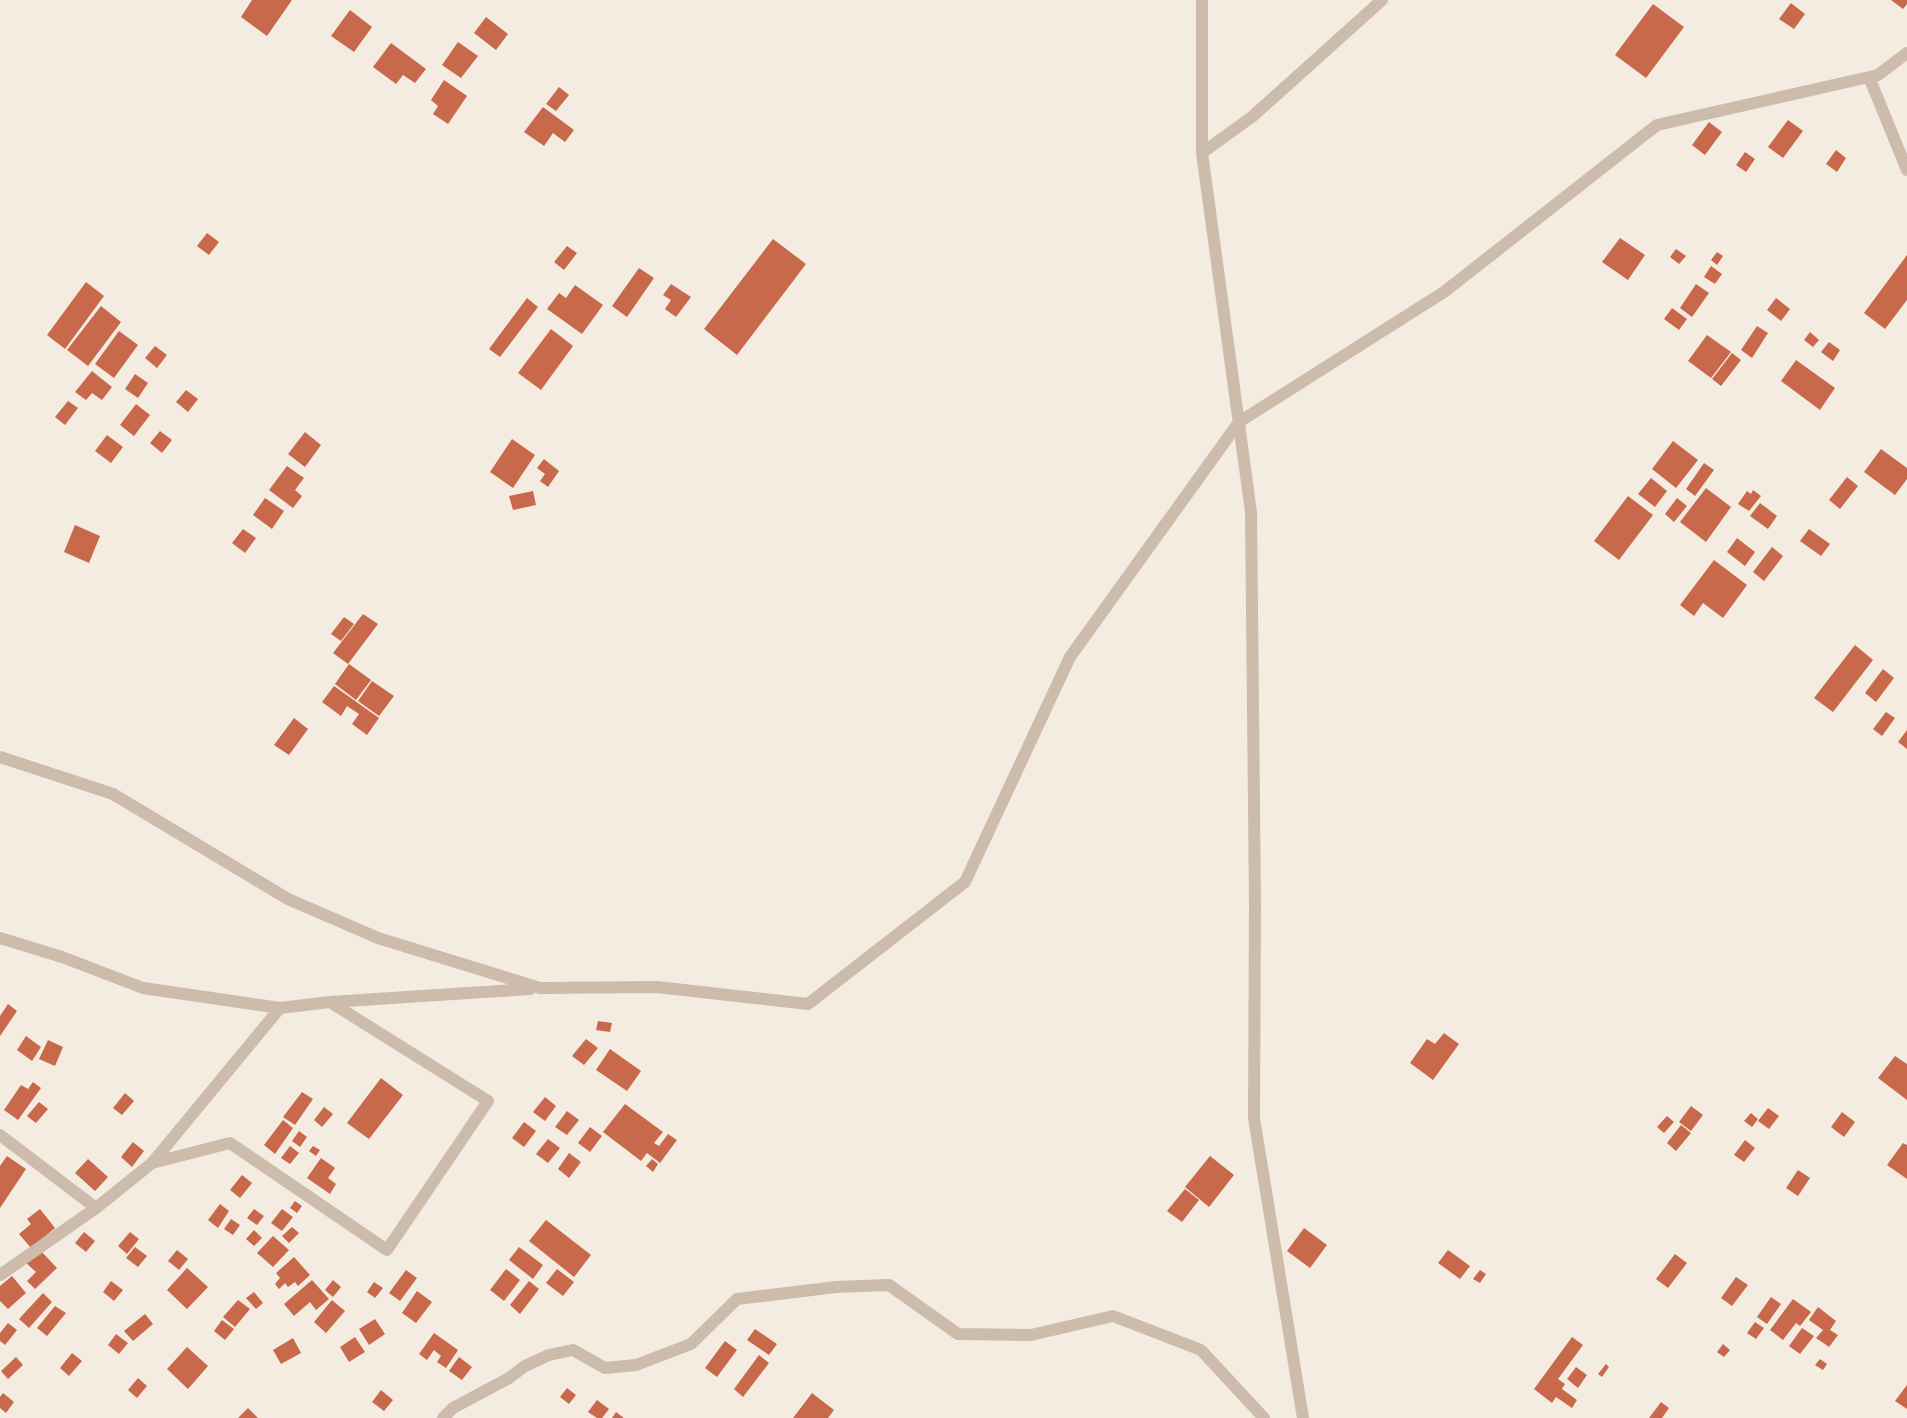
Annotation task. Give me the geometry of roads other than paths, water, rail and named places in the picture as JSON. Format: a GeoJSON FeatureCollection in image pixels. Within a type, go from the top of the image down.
{"type":"FeatureCollection","features":[{"type":"Feature","properties":{"kind":"street"},"geometry":{"type":"LineString","coordinates":[[1202,0],[1202,154],[1251,512],[1255,904],[1254,1118],[1303,1418]]}},
{"type":"Feature","properties":{"kind":"street"},"geometry":{"type":"LineString","coordinates":[[1202,154],[1253,116],[1382,0]]}},
{"type":"Feature","properties":{"kind":"street"},"geometry":{"type":"LineString","coordinates":[[0,938],[62,957],[143,988],[280,1008],[330,1002],[540,988],[657,987],[808,1004],[965,882],[1070,657],[1238,422],[1444,292],[1657,125],[1878,75],[1907,53]]}},
{"type":"Feature","properties":{"kind":"street"},"geometry":{"type":"LineString","coordinates":[[1869,77],[1907,170]]}},
{"type":"Feature","properties":{"kind":"street"},"geometry":{"type":"LineString","coordinates":[[0,757],[113,794],[288,899],[378,938],[540,988]]}},
{"type":"Feature","properties":{"kind":"street"},"geometry":{"type":"LineString","coordinates":[[152,1163],[230,1143],[386,1250],[488,1101],[330,1002]]}},
{"type":"Feature","properties":{"kind":"street"},"geometry":{"type":"LineString","coordinates":[[0,1275],[96,1208],[152,1163],[280,1008]]}},
{"type":"Feature","properties":{"kind":"street"},"geometry":{"type":"LineString","coordinates":[[0,1135],[96,1208]]}},
{"type":"Feature","properties":{"kind":"street"},"geometry":{"type":"LineString","coordinates":[[443,1418],[453,1408],[508,1378],[525,1366],[548,1355],[573,1350],[604,1368],[636,1365],[691,1344],[737,1299],[836,1287],[889,1285],[958,1334],[1031,1336],[1113,1316],[1201,1350],[1264,1418]]}}]}
